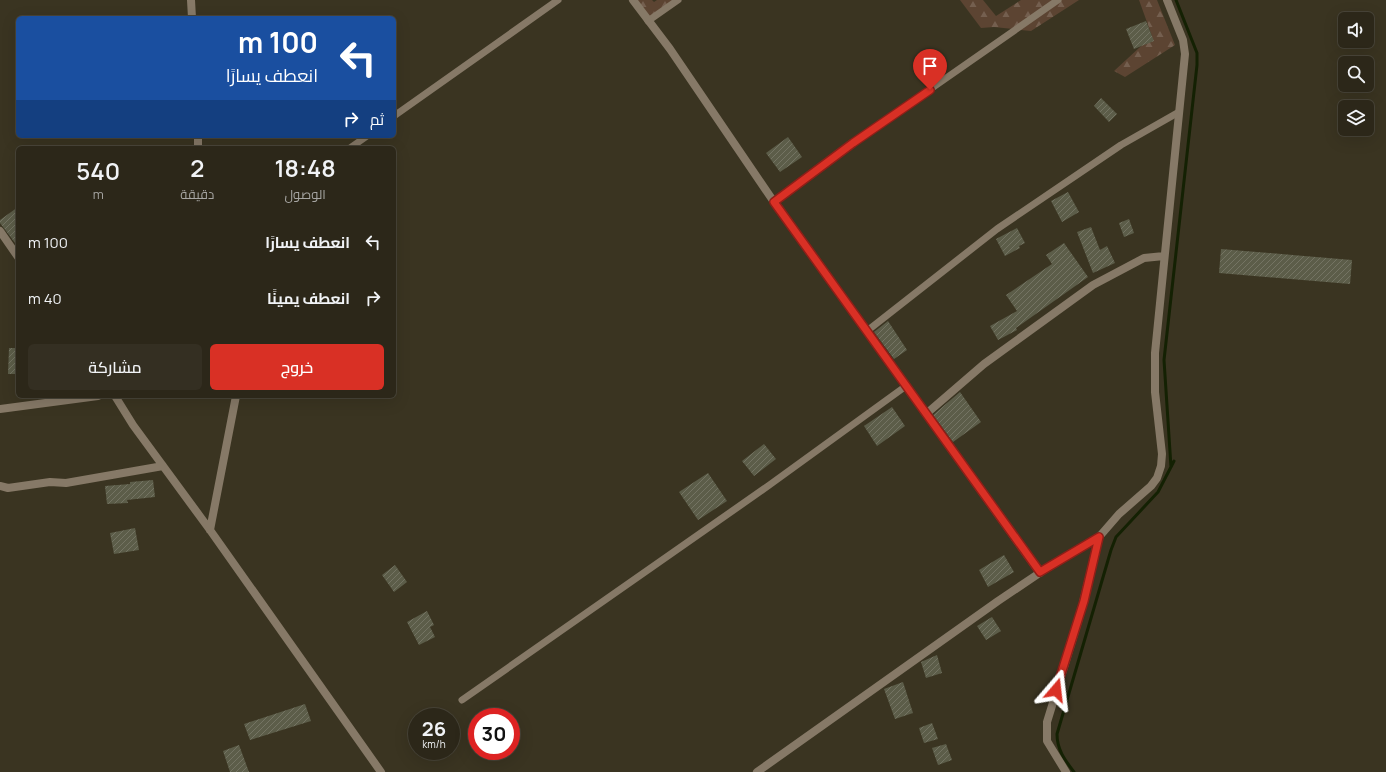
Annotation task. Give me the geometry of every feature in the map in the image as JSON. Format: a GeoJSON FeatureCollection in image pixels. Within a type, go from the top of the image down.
{"type":"FeatureCollection","features":[{"type":"Feature","properties":{"kind":"street"},"geometry":{"type":"LineString","coordinates":[[191,0],[192,16]]}},
{"type":"Feature","properties":{"kind":"street"},"geometry":{"type":"LineString","coordinates":[[633,0],[774,202],[1040,572]]}},
{"type":"Feature","properties":{"kind":"street"},"geometry":{"type":"LineString","coordinates":[[757,772],[906,665],[1040,572],[1099,537],[1119,514],[1151,486],[1157,478],[1161,466],[1162,442],[1154,373],[1164,256],[1185,54],[1183,40],[1167,0]]}},
{"type":"Feature","properties":{"kind":"street"},"geometry":{"type":"LineString","coordinates":[[0,231],[16,254]]}},
{"type":"Feature","properties":{"kind":"street"},"geometry":{"type":"LineString","coordinates":[[926,414],[984,364],[1093,285],[1144,258],[1164,256]]}},
{"type":"Feature","properties":{"kind":"street"},"geometry":{"type":"LineString","coordinates":[[0,409],[83,398]]}},
{"type":"Feature","properties":{"kind":"street"},"geometry":{"type":"LineString","coordinates":[[116,398],[133,425],[210,530],[278,629],[381,772]]}},
{"type":"Feature","properties":{"kind":"street"},"geometry":{"type":"LineString","coordinates":[[210,530],[236,398]]}},
{"type":"Feature","properties":{"kind":"street"},"geometry":{"type":"LineString","coordinates":[[0,486],[8,488],[50,482],[66,483],[163,466]]}},
{"type":"Feature","properties":{"kind":"street"},"geometry":{"type":"LineString","coordinates":[[1066,772],[1048,741],[1047,722],[1080,615],[1099,537]]}},
{"type":"Feature","properties":{"kind":"lane"},"geometry":{"type":"LineString","coordinates":[[396,115],[558,0]]}},
{"type":"Feature","properties":{"kind":"lane"},"geometry":{"type":"LineString","coordinates":[[648,21],[678,0]]}},
{"type":"Feature","properties":{"kind":"lane"},"geometry":{"type":"LineString","coordinates":[[774,202],[853,143],[1058,0]]}},
{"type":"Feature","properties":{"kind":"lane"},"geometry":{"type":"LineString","coordinates":[[867,331],[997,229],[1121,145],[1179,112]]}},
{"type":"Feature","properties":{"kind":"lane"},"geometry":{"type":"LineString","coordinates":[[353,146],[364,138]]}},
{"type":"Feature","properties":{"kind":"lane"},"geometry":{"type":"LineString","coordinates":[[462,700],[768,486],[906,386]]}},
{"type":"Feature","properties":{"kind":"green space"},"geometry":{"type":"Polygon","coordinates":[[[635,0],[652,0],[654,2],[657,0],[674,0],[648,19],[635,0]]]}},
{"type":"Feature","properties":{"kind":"green space"},"geometry":{"type":"Polygon","coordinates":[[[960,0],[983,0],[996,16],[1021,0],[1079,0],[1031,31],[994,27],[981,28],[960,0]]]}},
{"type":"Feature","properties":{"kind":"green space"},"geometry":{"type":"Polygon","coordinates":[[[1139,0],[1157,0],[1175,45],[1125,77],[1114,71],[1152,36],[1139,0]]]}},
{"type":"Feature","properties":{"kind":"building"},"geometry":{"type":"Polygon","coordinates":[[[1146,21],[1154,41],[1134,49],[1126,29],[1146,21]]]}},
{"type":"Feature","properties":{"kind":"building"},"geometry":{"type":"Polygon","coordinates":[[[1101,98],[1117,114],[1109,122],[1094,106],[1101,98]]]}},
{"type":"Feature","properties":{"kind":"building"},"geometry":{"type":"Polygon","coordinates":[[[788,137],[802,157],[780,172],[766,153],[788,137]]]}},
{"type":"Feature","properties":{"kind":"building"},"geometry":{"type":"Polygon","coordinates":[[[1068,192],[1079,212],[1062,222],[1051,201],[1068,192]]]}},
{"type":"Feature","properties":{"kind":"building"},"geometry":{"type":"Polygon","coordinates":[[[16,208],[16,244],[0,223],[0,220],[16,208]]]}},
{"type":"Feature","properties":{"kind":"building"},"geometry":{"type":"Polygon","coordinates":[[[1129,219],[1134,233],[1124,237],[1119,223],[1129,219]]]}},
{"type":"Feature","properties":{"kind":"building"},"geometry":{"type":"Polygon","coordinates":[[[1091,227],[1100,250],[1107,246],[1115,263],[1093,273],[1077,232],[1091,227]]]}},
{"type":"Feature","properties":{"kind":"building"},"geometry":{"type":"Polygon","coordinates":[[[1017,228],[1025,243],[1019,246],[1020,248],[1005,256],[996,239],[1017,228]]]}},
{"type":"Feature","properties":{"kind":"building"},"geometry":{"type":"Polygon","coordinates":[[[1064,243],[1088,277],[1016,328],[1017,330],[998,340],[990,326],[1017,311],[1006,295],[1052,264],[1046,255],[1064,243]]]}},
{"type":"Feature","properties":{"kind":"building"},"geometry":{"type":"Polygon","coordinates":[[[1221,249],[1352,260],[1350,284],[1219,273],[1221,249]]]}},
{"type":"Feature","properties":{"kind":"building"},"geometry":{"type":"Polygon","coordinates":[[[888,321],[907,350],[894,359],[874,332],[888,321]]]}},
{"type":"Feature","properties":{"kind":"building"},"geometry":{"type":"Polygon","coordinates":[[[9,348],[16,348],[16,374],[8,374],[9,348]]]}},
{"type":"Feature","properties":{"kind":"building"},"geometry":{"type":"Polygon","coordinates":[[[960,392],[981,422],[953,442],[933,415],[960,392]]]}},
{"type":"Feature","properties":{"kind":"building"},"geometry":{"type":"Polygon","coordinates":[[[892,407],[905,426],[877,446],[864,426],[892,407]]]}},
{"type":"Feature","properties":{"kind":"building"},"geometry":{"type":"Polygon","coordinates":[[[764,444],[776,459],[754,476],[742,461],[764,444]]]}},
{"type":"Feature","properties":{"kind":"building"},"geometry":{"type":"Polygon","coordinates":[[[708,473],[727,501],[698,520],[679,492],[708,473]]]}},
{"type":"Feature","properties":{"kind":"building"},"geometry":{"type":"Polygon","coordinates":[[[153,480],[155,497],[127,500],[128,503],[107,504],[105,486],[153,480]]]}},
{"type":"Feature","properties":{"kind":"building"},"geometry":{"type":"Polygon","coordinates":[[[135,528],[139,550],[114,554],[110,533],[135,528]]]}},
{"type":"Feature","properties":{"kind":"building"},"geometry":{"type":"Polygon","coordinates":[[[1004,555],[1014,572],[988,587],[979,570],[1004,555]]]}},
{"type":"Feature","properties":{"kind":"building"},"geometry":{"type":"Polygon","coordinates":[[[395,565],[407,582],[394,592],[382,575],[395,565]]]}},
{"type":"Feature","properties":{"kind":"building"},"geometry":{"type":"Polygon","coordinates":[[[427,611],[434,625],[430,627],[435,637],[419,645],[407,622],[427,611]]]}},
{"type":"Feature","properties":{"kind":"building"},"geometry":{"type":"Polygon","coordinates":[[[992,617],[1001,631],[986,640],[977,626],[992,617]]]}},
{"type":"Feature","properties":{"kind":"building"},"geometry":{"type":"Polygon","coordinates":[[[937,655],[942,673],[926,678],[921,662],[937,655]]]}},
{"type":"Feature","properties":{"kind":"building"},"geometry":{"type":"Polygon","coordinates":[[[903,682],[913,713],[895,719],[884,689],[903,682]]]}},
{"type":"Feature","properties":{"kind":"building"},"geometry":{"type":"Polygon","coordinates":[[[305,704],[311,721],[250,740],[244,724],[305,704]]]}},
{"type":"Feature","properties":{"kind":"building"},"geometry":{"type":"Polygon","coordinates":[[[932,723],[938,739],[924,743],[919,728],[932,723]]]}},
{"type":"Feature","properties":{"kind":"building"},"geometry":{"type":"Polygon","coordinates":[[[946,744],[952,760],[938,765],[932,748],[946,744]]]}},
{"type":"Feature","properties":{"kind":"building"},"geometry":{"type":"Polygon","coordinates":[[[239,745],[249,772],[230,772],[223,751],[239,745]]]}},
{"type":"Feature","properties":{"kind":"waterway"},"geometry":{"type":"LineString","coordinates":[[1174,461],[1171,467],[1164,360],[1197,65],[1197,53],[1176,0]]}},
{"type":"Feature","properties":{"kind":"waterway"},"geometry":{"type":"LineString","coordinates":[[1074,772],[1060,750],[1057,734],[1111,550],[1116,537],[1158,492],[1172,465]]}},
{"type":"Feature","properties":{"kind":"route"},"geometry":{"type":"LineString","coordinates":[[930,90],[853,143],[774,202],[1040,572],[1099,537],[1084,601],[1056,690]]}}]}
